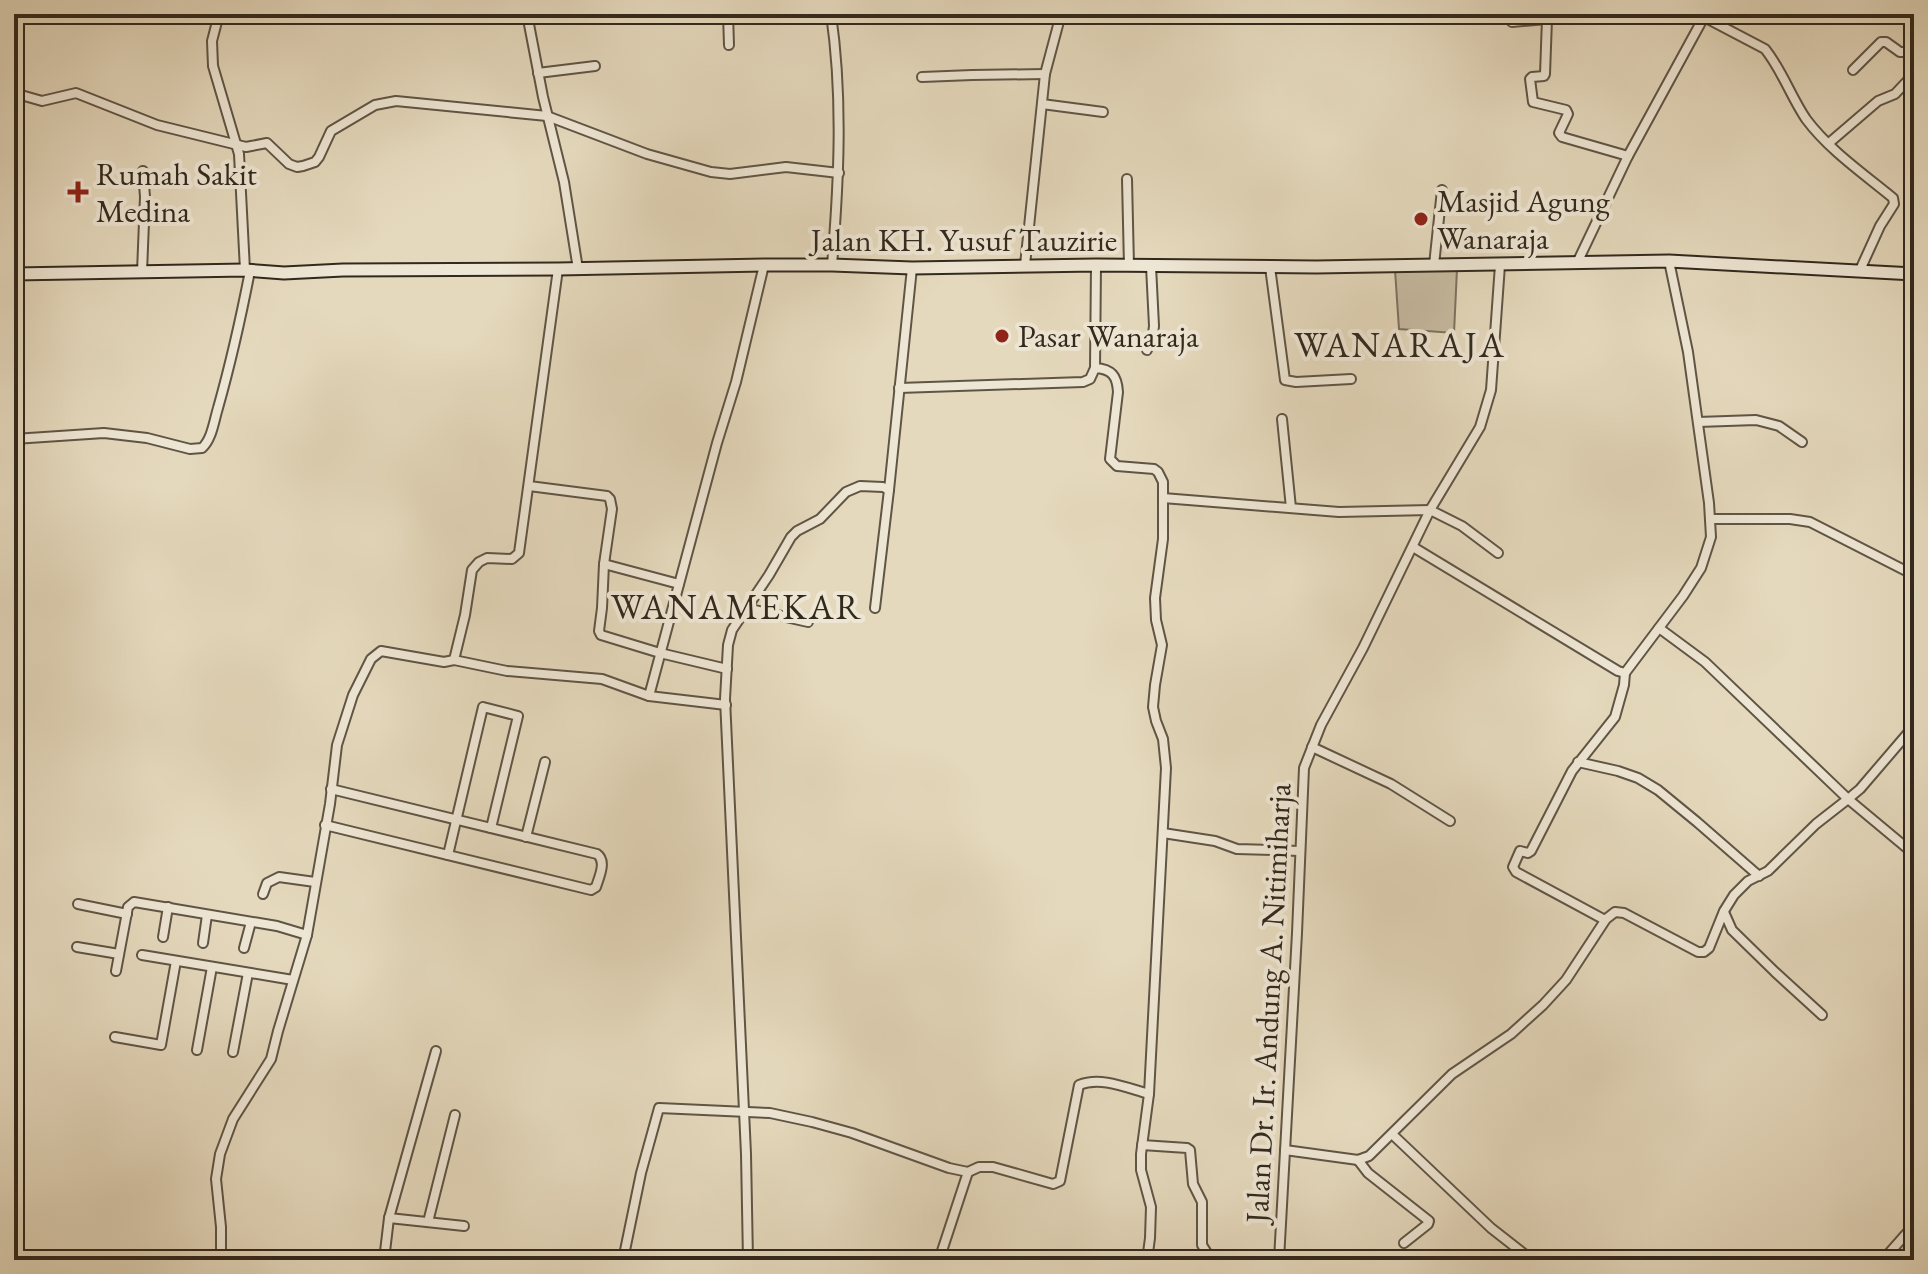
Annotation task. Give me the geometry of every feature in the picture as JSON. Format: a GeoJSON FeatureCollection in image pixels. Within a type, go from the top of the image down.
{"type":"FeatureCollection","features":[{"type":"Feature","properties":{"kind":"main road","name":"Jalan KH. Yusuf Tauzirie"},"geometry":{"type":"LineString","coordinates":[[14,274],[764,265],[912,268],[1025,265],[1270,267],[1669,261],[1914,274]]}},
{"type":"Feature","properties":{"kind":"street"},"geometry":{"type":"LineString","coordinates":[[14,439],[104,433],[147,438],[190,449],[202,448],[208,441],[239,325],[247,270],[237,146],[214,77],[212,41],[219,14]]}},
{"type":"Feature","properties":{"kind":"street"},"geometry":{"type":"LineString","coordinates":[[527,14],[547,116],[564,182],[578,269]]}},
{"type":"Feature","properties":{"kind":"street"},"geometry":{"type":"LineString","coordinates":[[728,14],[729,45]]}},
{"type":"Feature","properties":{"kind":"street"},"geometry":{"type":"LineString","coordinates":[[831,14],[838,70],[839,173],[832,265]]}},
{"type":"Feature","properties":{"kind":"street"},"geometry":{"type":"LineString","coordinates":[[1025,265],[1045,74],[1061,14]]}},
{"type":"Feature","properties":{"kind":"street"},"geometry":{"type":"LineString","coordinates":[[1512,22],[1547,19],[1562,14]]}},
{"type":"Feature","properties":{"kind":"street"},"geometry":{"type":"LineString","coordinates":[[1903,14],[1914,23]]}},
{"type":"Feature","properties":{"kind":"street"},"geometry":{"type":"LineString","coordinates":[[1577,263],[1628,156],[1704,15],[1765,49],[1802,113],[1829,143],[1893,198],[1860,270]]}},
{"type":"Feature","properties":{"kind":"street"},"geometry":{"type":"LineString","coordinates":[[1547,19],[1545,75],[1530,79],[1533,102],[1566,110],[1568,114],[1559,133],[1562,137],[1628,156]]}},
{"type":"Feature","properties":{"kind":"street"},"geometry":{"type":"LineString","coordinates":[[1853,70],[1881,42],[1900,52],[1914,46]]}},
{"type":"Feature","properties":{"kind":"street"},"geometry":{"type":"LineString","coordinates":[[1829,143],[1878,101],[1895,94],[1911,77],[1909,65],[1914,61]]}},
{"type":"Feature","properties":{"kind":"street"},"geometry":{"type":"LineString","coordinates":[[538,73],[595,66]]}},
{"type":"Feature","properties":{"kind":"street"},"geometry":{"type":"LineString","coordinates":[[922,77],[1045,74]]}},
{"type":"Feature","properties":{"kind":"street"},"geometry":{"type":"LineString","coordinates":[[14,93],[42,101],[76,93],[157,125],[237,146],[267,143],[289,164],[297,167],[318,159],[331,131],[375,105],[396,101],[547,116],[647,154],[711,172],[730,174],[786,167],[839,173]]}},
{"type":"Feature","properties":{"kind":"street"},"geometry":{"type":"LineString","coordinates":[[1042,104],[1103,112]]}},
{"type":"Feature","properties":{"kind":"street"},"geometry":{"type":"LineString","coordinates":[[142,272],[143,171]]}},
{"type":"Feature","properties":{"kind":"street"},"geometry":{"type":"LineString","coordinates":[[1127,179],[1129,266]]}},
{"type":"Feature","properties":{"kind":"street"},"geometry":{"type":"LineString","coordinates":[[1434,265],[1442,190]]}},
{"type":"Feature","properties":{"kind":"street"},"geometry":{"type":"LineString","coordinates":[[1605,920],[1516,872],[1513,867],[1520,851],[1531,851],[1578,762],[1615,717],[1625,673],[1701,568],[1711,537],[1688,352],[1669,261]]}},
{"type":"Feature","properties":{"kind":"street"},"geometry":{"type":"LineString","coordinates":[[649,696],[736,382],[764,265]]}},
{"type":"Feature","properties":{"kind":"street"},"geometry":{"type":"LineString","coordinates":[[899,388],[1083,382],[1090,379],[1095,368],[1096,265]]}},
{"type":"Feature","properties":{"kind":"street","name":"Jalan Dr. Ir. Andung A. Nitimiharja"},"geometry":{"type":"LineString","coordinates":[[1279,1260],[1304,768],[1321,725],[1363,648],[1430,510],[1480,427],[1493,368],[1500,265]]}},
{"type":"Feature","properties":{"kind":"street"},"geometry":{"type":"LineString","coordinates":[[1147,350],[1154,326],[1151,266]]}},
{"type":"Feature","properties":{"kind":"street"},"geometry":{"type":"LineString","coordinates":[[1270,267],[1285,380],[1351,379]]}},
{"type":"Feature","properties":{"kind":"street"},"geometry":{"type":"LineString","coordinates":[[875,608],[912,268]]}},
{"type":"Feature","properties":{"kind":"street"},"geometry":{"type":"LineString","coordinates":[[454,660],[472,570],[487,558],[512,559],[517,556],[558,269]]}},
{"type":"Feature","properties":{"kind":"street"},"geometry":{"type":"LineString","coordinates":[[1095,368],[1109,371],[1117,382],[1110,454],[1112,463],[1154,469],[1163,482],[1163,539],[1155,598],[1162,645],[1153,707],[1166,752],[1149,1094],[1141,1170],[1151,1207],[1148,1253],[1119,1260]]}},
{"type":"Feature","properties":{"kind":"street"},"geometry":{"type":"LineString","coordinates":[[1282,419],[1291,508]]}},
{"type":"Feature","properties":{"kind":"street"},"geometry":{"type":"LineString","coordinates":[[1698,422],[1756,420],[1779,426],[1802,442]]}},
{"type":"Feature","properties":{"kind":"street"},"geometry":{"type":"LineString","coordinates":[[529,486],[607,496],[610,499],[612,509],[604,564],[602,637],[727,669]]}},
{"type":"Feature","properties":{"kind":"street"},"geometry":{"type":"LineString","coordinates":[[748,1260],[726,705],[728,645],[732,630],[797,531],[820,519],[846,492],[860,486],[889,490]]}},
{"type":"Feature","properties":{"kind":"street"},"geometry":{"type":"LineString","coordinates":[[1163,498],[1339,512],[1430,510],[1462,526],[1498,553]]}},
{"type":"Feature","properties":{"kind":"street"},"geometry":{"type":"LineString","coordinates":[[1710,519],[1810,522],[1914,575]]}},
{"type":"Feature","properties":{"kind":"street"},"geometry":{"type":"LineString","coordinates":[[1413,547],[1625,673]]}},
{"type":"Feature","properties":{"kind":"street"},"geometry":{"type":"LineString","coordinates":[[604,564],[679,584]]}},
{"type":"Feature","properties":{"kind":"street"},"geometry":{"type":"LineString","coordinates":[[746,608],[808,622]]}},
{"type":"Feature","properties":{"kind":"street"},"geometry":{"type":"LineString","coordinates":[[1659,628],[1705,662],[1848,799],[1914,854]]}},
{"type":"Feature","properties":{"kind":"street"},"geometry":{"type":"LineString","coordinates":[[221,1260],[216,1179],[220,1154],[233,1119],[271,1059],[307,935],[337,745],[353,695],[374,655],[384,651],[507,671],[602,679],[649,696],[726,705]]}},
{"type":"Feature","properties":{"kind":"street"},"geometry":{"type":"LineString","coordinates":[[448,855],[483,707],[518,716],[491,828]]}},
{"type":"Feature","properties":{"kind":"street"},"geometry":{"type":"LineString","coordinates":[[1285,1150],[1358,1160],[1369,1156],[1452,1074],[1511,1034],[1543,1005],[1566,980],[1605,920],[1615,912],[1624,913],[1698,952],[1704,952],[1709,948],[1734,895],[1748,881],[1768,871],[1816,824],[1860,789],[1914,726]]}},
{"type":"Feature","properties":{"kind":"street"},"geometry":{"type":"LineString","coordinates":[[1312,747],[1383,779],[1450,821]]}},
{"type":"Feature","properties":{"kind":"street"},"geometry":{"type":"LineString","coordinates":[[526,837],[545,762]]}},
{"type":"Feature","properties":{"kind":"street"},"geometry":{"type":"LineString","coordinates":[[1578,762],[1618,771],[1658,790],[1759,876]]}},
{"type":"Feature","properties":{"kind":"street"},"geometry":{"type":"LineString","coordinates":[[325,825],[591,890],[596,887],[602,861],[597,854],[331,789]]}},
{"type":"Feature","properties":{"kind":"street"},"geometry":{"type":"LineString","coordinates":[[1163,833],[1211,840],[1237,849],[1300,851]]}},
{"type":"Feature","properties":{"kind":"street"},"geometry":{"type":"LineString","coordinates":[[263,894],[267,883],[279,877],[315,882]]}},
{"type":"Feature","properties":{"kind":"street"},"geometry":{"type":"LineString","coordinates":[[116,971],[128,907],[134,902],[277,926],[307,935]]}},
{"type":"Feature","properties":{"kind":"street"},"geometry":{"type":"LineString","coordinates":[[78,904],[127,914]]}},
{"type":"Feature","properties":{"kind":"street"},"geometry":{"type":"LineString","coordinates":[[163,937],[168,907]]}},
{"type":"Feature","properties":{"kind":"street"},"geometry":{"type":"LineString","coordinates":[[1724,911],[1732,930],[1822,1015]]}},
{"type":"Feature","properties":{"kind":"street"},"geometry":{"type":"LineString","coordinates":[[203,943],[207,915]]}},
{"type":"Feature","properties":{"kind":"street"},"geometry":{"type":"LineString","coordinates":[[244,948],[251,922]]}},
{"type":"Feature","properties":{"kind":"street"},"geometry":{"type":"LineString","coordinates":[[77,947],[119,954]]}},
{"type":"Feature","properties":{"kind":"street"},"geometry":{"type":"LineString","coordinates":[[142,955],[293,980]]}},
{"type":"Feature","properties":{"kind":"street"},"geometry":{"type":"LineString","coordinates":[[115,1037],[161,1045],[176,961]]}},
{"type":"Feature","properties":{"kind":"street"},"geometry":{"type":"LineString","coordinates":[[197,1050],[212,967]]}},
{"type":"Feature","properties":{"kind":"street"},"geometry":{"type":"LineString","coordinates":[[233,1052],[248,973]]}},
{"type":"Feature","properties":{"kind":"street"},"geometry":{"type":"LineString","coordinates":[[384,1260],[389,1218],[436,1051]]}},
{"type":"Feature","properties":{"kind":"street"},"geometry":{"type":"LineString","coordinates":[[623,1260],[641,1173],[658,1109],[663,1107],[770,1113],[852,1133],[949,1168],[968,1172],[979,1167],[993,1167],[1053,1184],[1060,1181],[1079,1085],[1091,1081],[1108,1083],[1149,1094]]}},
{"type":"Feature","properties":{"kind":"street"},"geometry":{"type":"LineString","coordinates":[[428,1222],[455,1115]]}},
{"type":"Feature","properties":{"kind":"street"},"geometry":{"type":"LineString","coordinates":[[1392,1134],[1491,1228],[1532,1260]]}},
{"type":"Feature","properties":{"kind":"street"},"geometry":{"type":"LineString","coordinates":[[1142,1145],[1190,1150],[1193,1184],[1202,1202],[1202,1245],[1207,1253],[1221,1260]]}},
{"type":"Feature","properties":{"kind":"street"},"geometry":{"type":"LineString","coordinates":[[1358,1160],[1368,1173],[1429,1221],[1404,1243]]}},
{"type":"Feature","properties":{"kind":"street"},"geometry":{"type":"LineString","coordinates":[[939,1260],[968,1172]]}},
{"type":"Feature","properties":{"kind":"street"},"geometry":{"type":"LineString","coordinates":[[389,1218],[464,1226]]}},
{"type":"Feature","properties":{"kind":"street"},"geometry":{"type":"LineString","coordinates":[[1883,1260],[1914,1225]]}},
{"type":"Feature","properties":{"kind":"street"},"geometry":{"type":"LineString","coordinates":[[831,1256],[845,1260]]}},
{"type":"Feature","properties":{"kind":"shaded area"},"geometry":{"type":"Polygon","coordinates":[[[1457,269],[1454,333],[1399,329],[1395,270],[1457,269]]]}},
{"type":"Feature","properties":{"kind":"place","name":"Rumah Sakit Medina"},"geometry":{"type":"Point","coordinates":[78,192]}},
{"type":"Feature","properties":{"kind":"place","name":"Masjid Agung Wanaraja"},"geometry":{"type":"Point","coordinates":[1421,219]}},
{"type":"Feature","properties":{"kind":"place","name":"Pasar Wanaraja"},"geometry":{"type":"Point","coordinates":[1002,336]}},
{"type":"Feature","properties":{"kind":"district","name":"WANARAJA"},"geometry":{"type":"Point","coordinates":[1400,344]}},
{"type":"Feature","properties":{"kind":"district","name":"WANAMEKAR"},"geometry":{"type":"Point","coordinates":[737,606]}}]}
